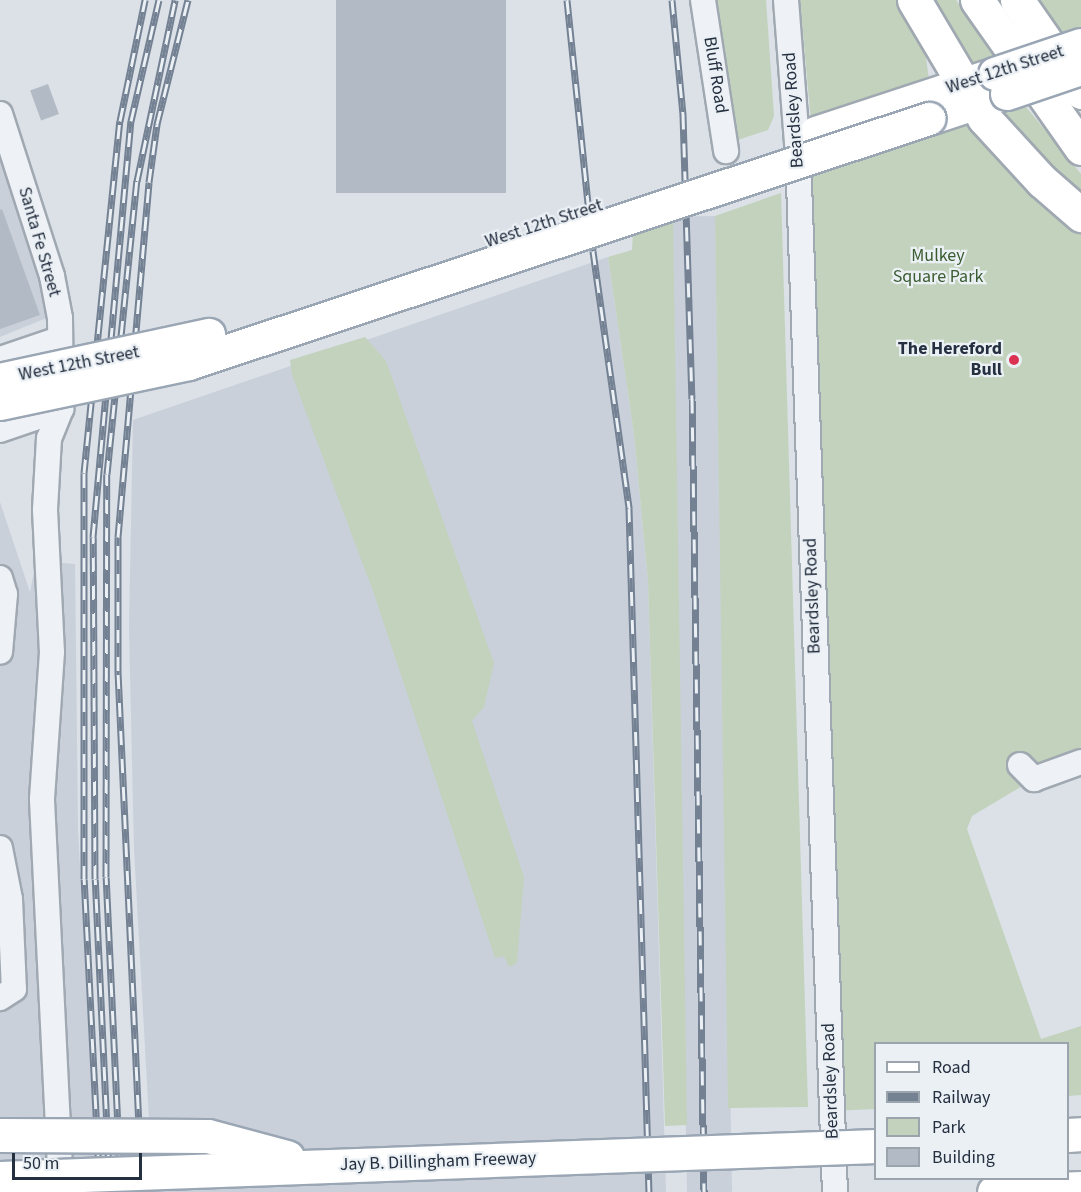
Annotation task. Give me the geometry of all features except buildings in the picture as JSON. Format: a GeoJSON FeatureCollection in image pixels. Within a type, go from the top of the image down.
{"type":"FeatureCollection","features":[{"type":"Feature","properties":{"kind":"highway"},"geometry":{"type":"LineString","coordinates":[[914,0],[968,94],[1021,160],[1081,215]]}},
{"type":"Feature","properties":{"kind":"highway"},"geometry":{"type":"LineString","coordinates":[[977,0],[1081,148]]}},
{"type":"Feature","properties":{"kind":"highway"},"geometry":{"type":"LineString","coordinates":[[1017,0],[1081,92]]}},
{"type":"Feature","properties":{"kind":"highway"},"geometry":{"type":"LineString","coordinates":[[0,1136],[208,1136],[320,1166]]}},
{"type":"Feature","properties":{"kind":"highway","name":"Jay B. Dillingham Freeway"},"geometry":{"type":"LineString","coordinates":[[0,1178],[874,1146]]}},
{"type":"Feature","properties":{"kind":"highway"},"geometry":{"type":"LineString","coordinates":[[994,1192],[1081,1188]]}},
{"type":"Feature","properties":{"kind":"main road","name":"West 12th Street"},"geometry":{"type":"LineString","coordinates":[[1001,84],[1081,45]]}},
{"type":"Feature","properties":{"kind":"main road","name":"West 12th Street"},"geometry":{"type":"LineString","coordinates":[[0,404],[189,364],[968,94],[1001,84],[1081,69]]}},
{"type":"Feature","properties":{"kind":"main road","name":"West 12th Street"},"geometry":{"type":"LineString","coordinates":[[0,380],[212,334],[926,109]]}},
{"type":"Feature","properties":{"kind":"street","name":"Bluff Road"},"geometry":{"type":"LineString","coordinates":[[703,0],[726,151]]}},
{"type":"Feature","properties":{"kind":"street","name":"Beardsley Road"},"geometry":{"type":"LineString","coordinates":[[786,0],[798,155],[835,1192]]}},
{"type":"Feature","properties":{"kind":"street","name":"Santa Fe Street"},"geometry":{"type":"LineString","coordinates":[[0,114],[52,276],[60,318],[56,340],[61,409]]}},
{"type":"Feature","properties":{"kind":"street","name":"West 12th Street"},"geometry":{"type":"LineString","coordinates":[[0,359],[56,340]]}},
{"type":"Feature","properties":{"kind":"street"},"geometry":{"type":"LineString","coordinates":[[0,430],[61,409]]}},
{"type":"Feature","properties":{"kind":"street"},"geometry":{"type":"LineString","coordinates":[[61,409],[49,438],[45,510],[52,652],[42,800],[61,1192]]}},
{"type":"Feature","properties":{"kind":"street"},"geometry":{"type":"LineString","coordinates":[[0,578],[5,602],[0,652]]}},
{"type":"Feature","properties":{"kind":"street"},"geometry":{"type":"LineString","coordinates":[[1020,765],[1035,778],[1081,762]]}},
{"type":"Feature","properties":{"kind":"street"},"geometry":{"type":"LineString","coordinates":[[0,848],[9,899],[14,989],[0,998]]}},
{"type":"Feature","properties":{"kind":"shaded area"},"geometry":{"type":"Polygon","coordinates":[[[0,156],[37,264],[49,317],[0,337],[0,156]]]}},
{"type":"Feature","properties":{"kind":"shaded area"},"geometry":{"type":"Polygon","coordinates":[[[715,216],[732,1192],[687,1192],[670,217],[715,216]]]}},
{"type":"Feature","properties":{"kind":"shaded area"},"geometry":{"type":"Polygon","coordinates":[[[608,257],[634,434],[648,581],[666,1192],[153,1192],[134,849],[129,627],[133,420],[608,257]]]}},
{"type":"Feature","properties":{"kind":"shaded area"},"geometry":{"type":"Polygon","coordinates":[[[0,502],[30,592],[36,561],[75,564],[78,829],[97,1192],[0,1192],[0,502]]]}},
{"type":"Feature","properties":{"kind":"green space"},"geometry":{"type":"Polygon","coordinates":[[[714,0],[766,0],[774,116],[768,130],[735,141],[714,0]]]}},
{"type":"Feature","properties":{"kind":"green space"},"geometry":{"type":"Polygon","coordinates":[[[800,0],[902,0],[925,50],[929,80],[811,122],[800,0]]]}},
{"type":"Feature","properties":{"kind":"green space"},"geometry":{"type":"Polygon","coordinates":[[[924,0],[956,0],[996,58],[971,69],[924,0]]]}},
{"type":"Feature","properties":{"kind":"green space"},"geometry":{"type":"Polygon","coordinates":[[[1035,0],[1081,0],[1081,34],[1061,40],[1035,0]]]}},
{"type":"Feature","properties":{"kind":"green space","name":"Mulkey Square Park"},"geometry":{"type":"Polygon","coordinates":[[[974,104],[1081,206],[1081,762],[1034,779],[972,816],[967,829],[1041,1039],[1081,1026],[1081,1095],[1069,1096],[1069,1042],[874,1042],[874,1109],[832,1111],[791,164],[974,104]]]}},
{"type":"Feature","properties":{"kind":"green space"},"geometry":{"type":"Polygon","coordinates":[[[1026,107],[1081,174],[1081,203],[1000,115],[1026,107]]]}},
{"type":"Feature","properties":{"kind":"green space"},"geometry":{"type":"Polygon","coordinates":[[[781,193],[808,1107],[728,1108],[715,216],[781,193]]]}},
{"type":"Feature","properties":{"kind":"green space"},"geometry":{"type":"Polygon","coordinates":[[[673,219],[687,1125],[665,1126],[648,581],[634,434],[608,257],[632,250],[633,232],[673,219]]]}},
{"type":"Feature","properties":{"kind":"green space"},"geometry":{"type":"Polygon","coordinates":[[[365,337],[386,361],[494,663],[484,707],[472,721],[524,877],[517,963],[509,967],[504,956],[495,958],[374,594],[292,375],[290,360],[365,337]]]}},
{"type":"Feature","properties":{"kind":"railway"},"geometry":{"type":"LineString","coordinates":[[100,1192],[84,879],[84,473],[120,121],[145,0]]}},
{"type":"Feature","properties":{"kind":"railway"},"geometry":{"type":"LineString","coordinates":[[110,1192],[95,879],[93,537],[131,121],[159,0]]}},
{"type":"Feature","properties":{"kind":"railway"},"geometry":{"type":"LineString","coordinates":[[121,1192],[106,877],[107,474],[137,181],[175,0]]}},
{"type":"Feature","properties":{"kind":"railway"},"geometry":{"type":"LineString","coordinates":[[142,1192],[118,671],[118,537],[149,182],[157,124],[188,0]]}},
{"type":"Feature","properties":{"kind":"railway"},"geometry":{"type":"LineString","coordinates":[[567,0],[593,251],[629,508],[649,1192]]}},
{"type":"Feature","properties":{"kind":"railway"},"geometry":{"type":"LineString","coordinates":[[672,0],[683,115],[692,399],[704,1192]]}},
{"type":"Feature","properties":{"kind":"place","name":"The Hereford Bull"},"geometry":{"type":"Point","coordinates":[1014,360]}}]}
